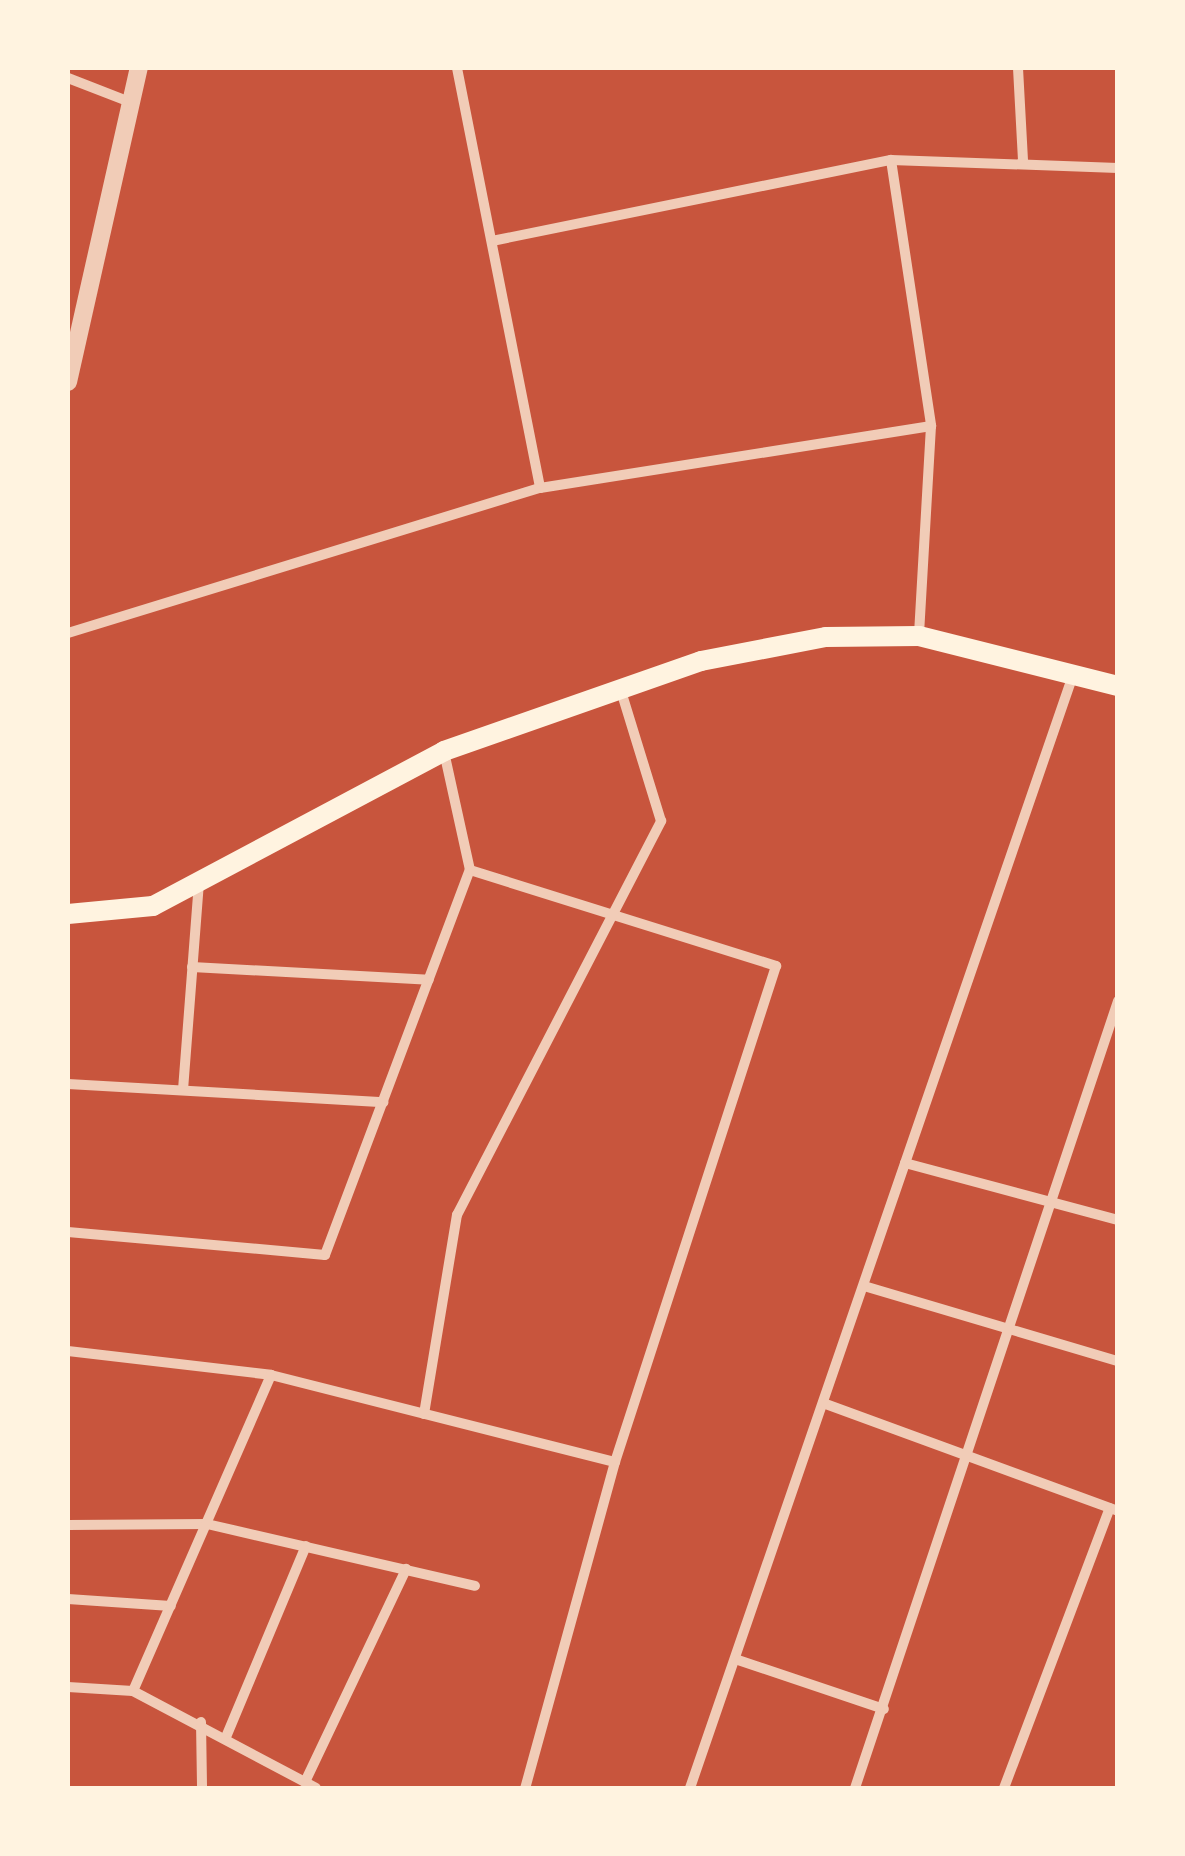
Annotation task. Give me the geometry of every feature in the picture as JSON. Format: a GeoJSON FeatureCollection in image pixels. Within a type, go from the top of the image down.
{"type":"FeatureCollection","features":[{"type":"Feature","properties":{"kind":"main road"},"geometry":{"type":"LineString","coordinates":[[68,914],[153,906],[444,751],[620,688],[826,637],[920,636],[1118,686]]}},
{"type":"Feature","properties":{"kind":"street"},"geometry":{"type":"LineString","coordinates":[[68,382],[138,68]]}},
{"type":"Feature","properties":{"kind":"street"},"geometry":{"type":"LineString","coordinates":[[457,68],[540,488]]}},
{"type":"Feature","properties":{"kind":"street"},"geometry":{"type":"LineString","coordinates":[[1018,68],[1023,161]]}},
{"type":"Feature","properties":{"kind":"street"},"geometry":{"type":"LineString","coordinates":[[68,78],[130,102]]}},
{"type":"Feature","properties":{"kind":"street"},"geometry":{"type":"LineString","coordinates":[[492,241],[892,160],[1023,161],[1118,168]]}},
{"type":"Feature","properties":{"kind":"street"},"geometry":{"type":"LineString","coordinates":[[892,160],[930,426],[920,636]]}},
{"type":"Feature","properties":{"kind":"street"},"geometry":{"type":"LineString","coordinates":[[68,633],[540,488],[930,426]]}},
{"type":"Feature","properties":{"kind":"street"},"geometry":{"type":"LineString","coordinates":[[690,1788],[1074,674]]}},
{"type":"Feature","properties":{"kind":"street"},"geometry":{"type":"LineString","coordinates":[[424,1414],[457,1215],[661,821],[620,688]]}},
{"type":"Feature","properties":{"kind":"street"},"geometry":{"type":"LineString","coordinates":[[68,1232],[325,1254],[470,870],[444,751]]}},
{"type":"Feature","properties":{"kind":"street"},"geometry":{"type":"LineString","coordinates":[[470,870],[614,911],[776,966],[616,1462],[526,1788]]}},
{"type":"Feature","properties":{"kind":"street"},"geometry":{"type":"LineString","coordinates":[[183,1090],[199,883]]}},
{"type":"Feature","properties":{"kind":"street"},"geometry":{"type":"LineString","coordinates":[[192,967],[429,980]]}},
{"type":"Feature","properties":{"kind":"street"},"geometry":{"type":"LineString","coordinates":[[855,1788],[1118,1001]]}},
{"type":"Feature","properties":{"kind":"street"},"geometry":{"type":"LineString","coordinates":[[68,1084],[383,1102]]}},
{"type":"Feature","properties":{"kind":"street"},"geometry":{"type":"LineString","coordinates":[[905,1163],[1118,1220]]}},
{"type":"Feature","properties":{"kind":"street"},"geometry":{"type":"LineString","coordinates":[[864,1286],[1118,1362]]}},
{"type":"Feature","properties":{"kind":"street"},"geometry":{"type":"LineString","coordinates":[[68,1351],[271,1375],[616,1462]]}},
{"type":"Feature","properties":{"kind":"street"},"geometry":{"type":"LineString","coordinates":[[134,1691],[271,1375]]}},
{"type":"Feature","properties":{"kind":"street"},"geometry":{"type":"LineString","coordinates":[[823,1403],[1114,1510],[1004,1788]]}},
{"type":"Feature","properties":{"kind":"street"},"geometry":{"type":"LineString","coordinates":[[68,1525],[207,1524],[475,1586]]}},
{"type":"Feature","properties":{"kind":"street"},"geometry":{"type":"LineString","coordinates":[[226,1737],[306,1546]]}},
{"type":"Feature","properties":{"kind":"street"},"geometry":{"type":"LineString","coordinates":[[68,1687],[134,1691],[201,1722],[310,1786],[406,1569]]}},
{"type":"Feature","properties":{"kind":"street"},"geometry":{"type":"LineString","coordinates":[[68,1599],[171,1606]]}},
{"type":"Feature","properties":{"kind":"street"},"geometry":{"type":"LineString","coordinates":[[735,1660],[884,1709]]}},
{"type":"Feature","properties":{"kind":"street"},"geometry":{"type":"LineString","coordinates":[[201,1722],[202,1788]]}}]}
